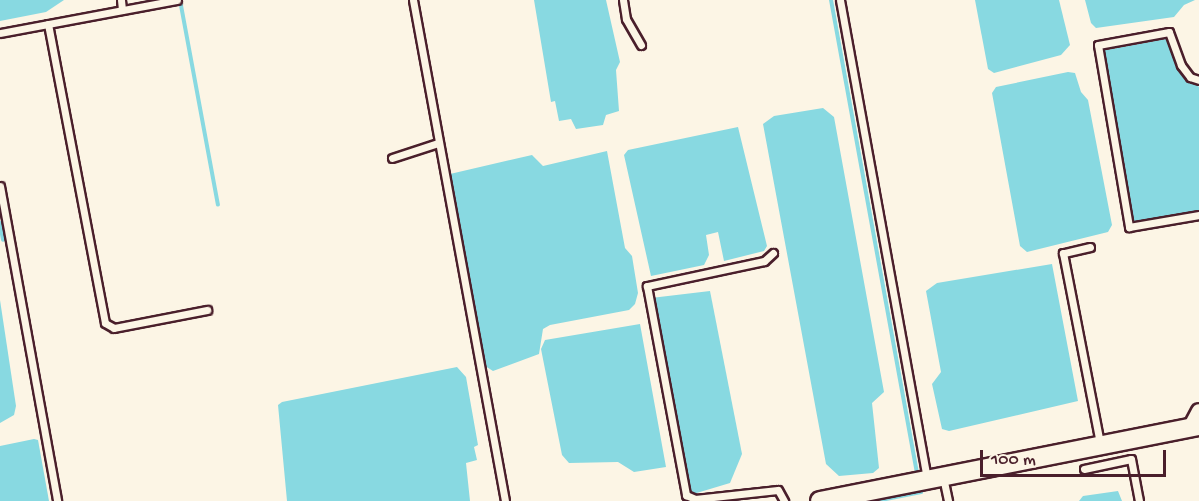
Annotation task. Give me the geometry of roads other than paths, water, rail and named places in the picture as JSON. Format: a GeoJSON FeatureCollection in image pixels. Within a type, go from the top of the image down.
{"type":"FeatureCollection","features":[{"type":"Feature","properties":{"kind":"street"},"geometry":{"type":"LineString","coordinates":[[820,501],[1195,427],[1199,411]]}},
{"type":"Feature","properties":{"kind":"lane"},"geometry":{"type":"LineString","coordinates":[[121,0],[122,10]]}},
{"type":"Feature","properties":{"kind":"lane"},"geometry":{"type":"LineString","coordinates":[[0,33],[177,0]]}},
{"type":"Feature","properties":{"kind":"lane"},"geometry":{"type":"LineString","coordinates":[[413,0],[505,501]]}},
{"type":"Feature","properties":{"kind":"lane"},"geometry":{"type":"LineString","coordinates":[[623,0],[626,20],[641,45]]}},
{"type":"Feature","properties":{"kind":"lane"},"geometry":{"type":"LineString","coordinates":[[840,0],[935,478],[948,501]]}},
{"type":"Feature","properties":{"kind":"lane"},"geometry":{"type":"LineString","coordinates":[[48,24],[105,323],[114,328],[207,310]]}},
{"type":"Feature","properties":{"kind":"lane"},"geometry":{"type":"LineString","coordinates":[[1199,80],[1181,65],[1169,32],[1098,45],[1129,227],[1134,230],[1199,215]]}},
{"type":"Feature","properties":{"kind":"lane"},"geometry":{"type":"LineString","coordinates":[[392,158],[438,143]]}},
{"type":"Feature","properties":{"kind":"lane"},"geometry":{"type":"LineString","coordinates":[[0,186],[57,501]]}},
{"type":"Feature","properties":{"kind":"lane"},"geometry":{"type":"LineString","coordinates":[[1090,247],[1063,253],[1101,446]]}},
{"type":"Feature","properties":{"kind":"lane"},"geometry":{"type":"LineString","coordinates":[[773,253],[764,261],[647,286],[686,495],[695,499],[778,490],[784,501]]}},
{"type":"Feature","properties":{"kind":"lane"},"geometry":{"type":"LineString","coordinates":[[1084,469],[1131,459],[1139,501]]}},
{"type":"Feature","properties":{"kind":"water"},"geometry":{"type":"Polygon","coordinates":[[[0,0],[64,0],[46,12],[0,21],[0,0]]]}},
{"type":"Feature","properties":{"kind":"water"},"geometry":{"type":"Polygon","coordinates":[[[534,0],[606,0],[620,62],[616,70],[619,111],[606,115],[603,125],[576,129],[571,119],[559,121],[555,101],[551,102],[534,0]]]}},
{"type":"Feature","properties":{"kind":"water"},"geometry":{"type":"Polygon","coordinates":[[[975,0],[1059,0],[1070,45],[1061,55],[994,73],[988,69],[975,0]]]}},
{"type":"Feature","properties":{"kind":"water"},"geometry":{"type":"Polygon","coordinates":[[[1085,0],[1195,0],[1184,5],[1174,17],[1096,28],[1091,23],[1085,0]]]}},
{"type":"Feature","properties":{"kind":"water"},"geometry":{"type":"Polygon","coordinates":[[[1171,38],[1182,70],[1199,87],[1199,218],[1134,231],[1129,229],[1101,51],[1171,38]]]}},
{"type":"Feature","properties":{"kind":"water"},"geometry":{"type":"Polygon","coordinates":[[[1068,72],[1075,73],[1081,92],[1088,100],[1112,225],[1108,232],[1027,252],[1020,246],[992,93],[996,87],[1068,72]]]}},
{"type":"Feature","properties":{"kind":"water"},"geometry":{"type":"Polygon","coordinates":[[[823,108],[834,117],[884,392],[872,403],[879,468],[873,473],[839,476],[826,464],[763,124],[774,116],[823,108]]]}},
{"type":"Feature","properties":{"kind":"water"},"geometry":{"type":"Polygon","coordinates":[[[738,127],[767,246],[764,251],[724,261],[718,232],[706,235],[709,255],[704,265],[651,276],[624,155],[628,150],[738,127]]]}},
{"type":"Feature","properties":{"kind":"water"},"geometry":{"type":"Polygon","coordinates":[[[607,151],[625,248],[632,256],[638,293],[635,304],[629,310],[550,325],[543,329],[539,354],[493,371],[482,364],[450,174],[532,155],[543,166],[607,151]]]}},
{"type":"Feature","properties":{"kind":"water"},"geometry":{"type":"Polygon","coordinates":[[[1052,264],[1078,401],[949,431],[942,429],[932,384],[941,372],[926,291],[937,283],[1052,264]]]}},
{"type":"Feature","properties":{"kind":"water"},"geometry":{"type":"Polygon","coordinates":[[[710,291],[742,454],[730,483],[690,495],[651,298],[710,291]]]}},
{"type":"Feature","properties":{"kind":"water"},"geometry":{"type":"Polygon","coordinates":[[[0,300],[16,406],[14,415],[0,423],[0,300]]]}},
{"type":"Feature","properties":{"kind":"water"},"geometry":{"type":"Polygon","coordinates":[[[640,324],[666,467],[634,472],[618,462],[569,463],[562,455],[541,349],[545,340],[640,324]]]}},
{"type":"Feature","properties":{"kind":"water"},"geometry":{"type":"Polygon","coordinates":[[[457,367],[466,377],[478,445],[474,447],[477,460],[466,463],[470,501],[287,501],[278,405],[282,402],[457,367]]]}},
{"type":"Feature","properties":{"kind":"water"},"geometry":{"type":"Polygon","coordinates":[[[38,440],[49,501],[0,501],[0,446],[38,440]]]}},
{"type":"Feature","properties":{"kind":"water"},"geometry":{"type":"Polygon","coordinates":[[[1118,491],[1122,501],[1079,501],[1083,496],[1118,491]]]}},
{"type":"Feature","properties":{"kind":"waterway"},"geometry":{"type":"LineString","coordinates":[[180,0],[218,205]]}},
{"type":"Feature","properties":{"kind":"waterway"},"geometry":{"type":"LineString","coordinates":[[831,0],[918,477]]}},
{"type":"Feature","properties":{"kind":"waterway"},"geometry":{"type":"LineString","coordinates":[[0,223],[3,240]]}},
{"type":"Feature","properties":{"kind":"waterway"},"geometry":{"type":"LineString","coordinates":[[876,501],[921,492],[920,487]]}}]}
